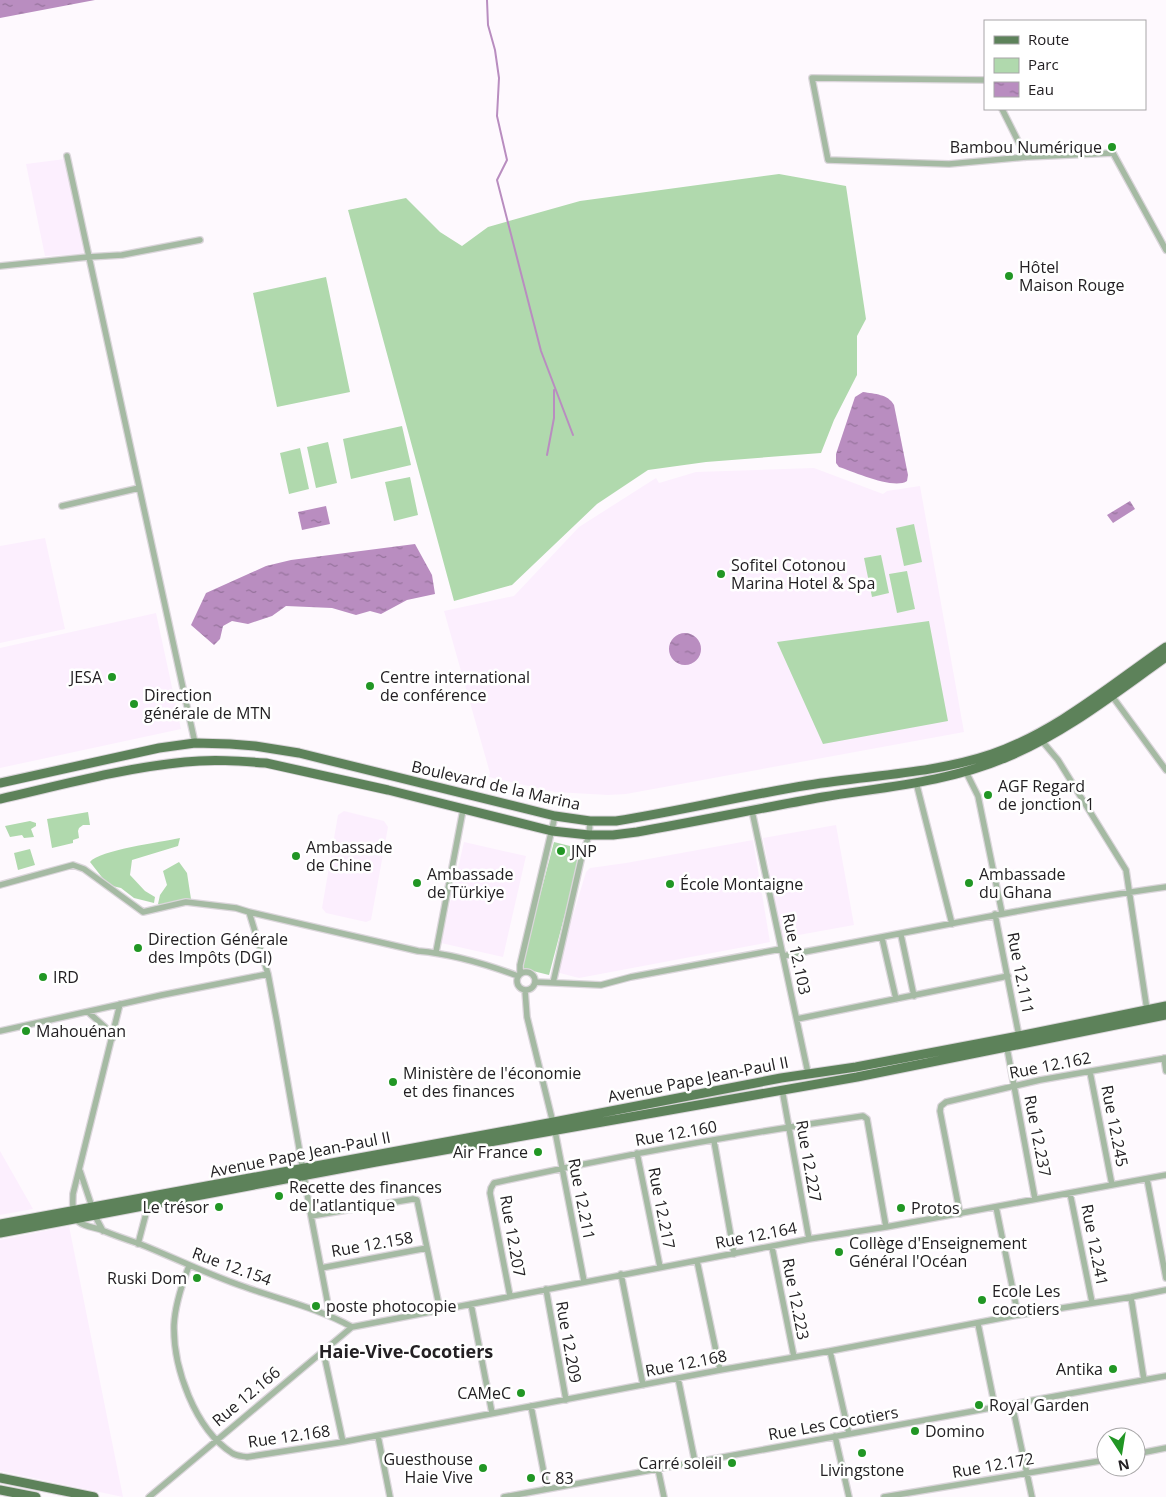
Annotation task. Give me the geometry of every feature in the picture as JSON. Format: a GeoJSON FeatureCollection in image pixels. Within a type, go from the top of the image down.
{"type":"FeatureCollection","features":[{"type":"Feature","properties":{"kind":"main road","name":"Boulevard de la Marina"},"geometry":{"type":"LineString","coordinates":[[0,784],[159,748],[195,743],[255,746],[299,753],[555,816],[590,821],[616,821],[810,785],[895,775],[963,762],[992,754],[1036,734],[1070,714],[1166,647]]}},
{"type":"Feature","properties":{"kind":"main road","name":"Boulevard de la Marina"},"geometry":{"type":"LineString","coordinates":[[0,799],[139,768],[185,762],[266,763],[388,790],[552,832],[613,835],[966,772],[1005,758],[1042,741],[1112,696],[1166,657]]}},
{"type":"Feature","properties":{"kind":"main road","name":"Avenue Pape Jean-Paul II"},"geometry":{"type":"LineString","coordinates":[[554,1126],[808,1073],[832,1071],[1166,1006]]}},
{"type":"Feature","properties":{"kind":"main road","name":"Avenue Pape Jean-Paul II"},"geometry":{"type":"LineString","coordinates":[[0,1224],[94,1212],[554,1126],[857,1076],[1007,1048],[1166,1015]]}},
{"type":"Feature","properties":{"kind":"main road","name":"Avenue Pape Jean-Paul II"},"geometry":{"type":"LineString","coordinates":[[94,1212],[148,1206],[304,1172]]}},
{"type":"Feature","properties":{"kind":"main road","name":"Avenue Pape Jean-Paul II"},"geometry":{"type":"LineString","coordinates":[[0,1233],[75,1215]]}},
{"type":"Feature","properties":{"kind":"main road"},"geometry":{"type":"LineString","coordinates":[[0,1478],[94,1497]]}},
{"type":"Feature","properties":{"kind":"main road"},"geometry":{"type":"LineString","coordinates":[[0,1490],[36,1497]]}},
{"type":"Feature","properties":{"kind":"street"},"geometry":{"type":"LineString","coordinates":[[984,80],[812,78],[828,160],[949,164],[1113,153],[1166,250]]}},
{"type":"Feature","properties":{"kind":"street"},"geometry":{"type":"LineString","coordinates":[[1002,110],[1026,158]]}},
{"type":"Feature","properties":{"kind":"street"},"geometry":{"type":"LineString","coordinates":[[67,156],[195,743]]}},
{"type":"Feature","properties":{"kind":"street"},"geometry":{"type":"LineString","coordinates":[[0,266],[88,256],[122,255],[200,240]]}},
{"type":"Feature","properties":{"kind":"street"},"geometry":{"type":"LineString","coordinates":[[62,506],[139,488]]}},
{"type":"Feature","properties":{"kind":"street"},"geometry":{"type":"LineString","coordinates":[[1112,696],[1166,770]]}},
{"type":"Feature","properties":{"kind":"street"},"geometry":{"type":"LineString","coordinates":[[1042,741],[1058,760],[1126,870],[1147,1010]]}},
{"type":"Feature","properties":{"kind":"street","name":"Rue 12.111"},"geometry":{"type":"LineString","coordinates":[[966,772],[978,796],[1019,1036]]}},
{"type":"Feature","properties":{"kind":"street"},"geometry":{"type":"LineString","coordinates":[[916,782],[952,924]]}},
{"type":"Feature","properties":{"kind":"street"},"geometry":{"type":"LineString","coordinates":[[436,952],[463,810]]}},
{"type":"Feature","properties":{"kind":"street","name":"Rue 12.103"},"geometry":{"type":"LineString","coordinates":[[752,811],[808,1073]]}},
{"type":"Feature","properties":{"kind":"street"},"geometry":{"type":"LineString","coordinates":[[0,885],[73,865],[84,869],[143,912],[186,902],[236,908],[418,951],[436,952],[484,963],[519,975],[524,972],[530,973],[535,978],[535,982],[532,988],[525,990],[517,983],[519,975],[520,965],[555,816]]}},
{"type":"Feature","properties":{"kind":"street"},"geometry":{"type":"LineString","coordinates":[[552,983],[578,870],[589,835],[590,821]]}},
{"type":"Feature","properties":{"kind":"street"},"geometry":{"type":"LineString","coordinates":[[783,956],[901,935],[998,914],[1166,887]]}},
{"type":"Feature","properties":{"kind":"street"},"geometry":{"type":"LineString","coordinates":[[249,912],[268,974],[330,1315]]}},
{"type":"Feature","properties":{"kind":"street"},"geometry":{"type":"LineString","coordinates":[[901,935],[914,996]]}},
{"type":"Feature","properties":{"kind":"street"},"geometry":{"type":"LineString","coordinates":[[882,938],[896,999]]}},
{"type":"Feature","properties":{"kind":"street"},"geometry":{"type":"LineString","coordinates":[[535,982],[601,985],[631,977],[782,949]]}},
{"type":"Feature","properties":{"kind":"street"},"geometry":{"type":"LineString","coordinates":[[0,1031],[268,974]]}},
{"type":"Feature","properties":{"kind":"street"},"geometry":{"type":"LineString","coordinates":[[797,1020],[1008,976]]}},
{"type":"Feature","properties":{"kind":"street","name":"Rue 12.211"},"geometry":{"type":"LineString","coordinates":[[525,990],[527,1018],[554,1126],[584,1281]]}},
{"type":"Feature","properties":{"kind":"street"},"geometry":{"type":"LineString","coordinates":[[75,1215],[73,1194],[120,1004]]}},
{"type":"Feature","properties":{"kind":"street"},"geometry":{"type":"LineString","coordinates":[[88,1012],[105,1027],[112,1039]]}},
{"type":"Feature","properties":{"kind":"street","name":"Rue 12.237"},"geometry":{"type":"LineString","coordinates":[[1007,1048],[1036,1199]]}},
{"type":"Feature","properties":{"kind":"street"},"geometry":{"type":"LineString","coordinates":[[1165,1058],[1166,1071]]}},
{"type":"Feature","properties":{"kind":"street","name":"Rue 12.162"},"geometry":{"type":"LineString","coordinates":[[960,1214],[940,1106],[946,1102],[1014,1086],[1165,1058]]}},
{"type":"Feature","properties":{"kind":"street","name":"Rue 12.245"},"geometry":{"type":"LineString","coordinates":[[1090,1072],[1112,1185]]}},
{"type":"Feature","properties":{"kind":"street","name":"Rue 12.227"},"geometry":{"type":"LineString","coordinates":[[782,1089],[809,1239]]}},
{"type":"Feature","properties":{"kind":"street","name":"Rue 12.160"},"geometry":{"type":"LineString","coordinates":[[494,1183],[637,1153],[863,1116],[866,1119],[886,1227]]}},
{"type":"Feature","properties":{"kind":"street"},"geometry":{"type":"LineString","coordinates":[[714,1141],[734,1254]]}},
{"type":"Feature","properties":{"kind":"street","name":"Rue 12.217"},"geometry":{"type":"LineString","coordinates":[[637,1153],[660,1268]]}},
{"type":"Feature","properties":{"kind":"street"},"geometry":{"type":"LineString","coordinates":[[80,1170],[94,1212],[103,1231]]}},
{"type":"Feature","properties":{"kind":"street","name":"Rue 12.164"},"geometry":{"type":"LineString","coordinates":[[352,1327],[621,1274],[809,1239],[960,1214],[1166,1175]]}},
{"type":"Feature","properties":{"kind":"street"},"geometry":{"type":"LineString","coordinates":[[1147,1179],[1166,1278]]}},
{"type":"Feature","properties":{"kind":"street","name":"Rue 12.207"},"geometry":{"type":"LineString","coordinates":[[494,1183],[490,1188],[490,1193],[510,1296]]}},
{"type":"Feature","properties":{"kind":"street","name":"Rue 12.241"},"geometry":{"type":"LineString","coordinates":[[1070,1193],[1092,1302]]}},
{"type":"Feature","properties":{"kind":"street"},"geometry":{"type":"LineString","coordinates":[[311,1216],[417,1200],[440,1310]]}},
{"type":"Feature","properties":{"kind":"street"},"geometry":{"type":"LineString","coordinates":[[138,1244],[148,1206]]}},
{"type":"Feature","properties":{"kind":"street"},"geometry":{"type":"LineString","coordinates":[[996,1207],[1018,1315]]}},
{"type":"Feature","properties":{"kind":"street","name":"Rue 12.154"},"geometry":{"type":"LineString","coordinates":[[75,1215],[84,1225],[138,1244],[243,1287],[330,1315],[352,1327]]}},
{"type":"Feature","properties":{"kind":"street","name":"Rue 12.223"},"geometry":{"type":"LineString","coordinates":[[772,1247],[794,1357]]}},
{"type":"Feature","properties":{"kind":"street","name":"Rue 12.158"},"geometry":{"type":"LineString","coordinates":[[321,1268],[427,1248]]}},
{"type":"Feature","properties":{"kind":"street"},"geometry":{"type":"LineString","coordinates":[[697,1261],[720,1370]]}},
{"type":"Feature","properties":{"kind":"street","name":"Rue 12.168"},"geometry":{"type":"LineString","coordinates":[[189,1266],[174,1316],[179,1366],[188,1394],[199,1417],[216,1439],[233,1454],[247,1457],[378,1436],[720,1370],[978,1324],[1018,1315],[1166,1290]]}},
{"type":"Feature","properties":{"kind":"street"},"geometry":{"type":"LineString","coordinates":[[621,1274],[643,1385]]}},
{"type":"Feature","properties":{"kind":"street","name":"Rue 12.209"},"geometry":{"type":"LineString","coordinates":[[546,1289],[566,1400]]}},
{"type":"Feature","properties":{"kind":"street"},"geometry":{"type":"LineString","coordinates":[[1131,1297],[1144,1380]]}},
{"type":"Feature","properties":{"kind":"street"},"geometry":{"type":"LineString","coordinates":[[471,1304],[492,1413]]}},
{"type":"Feature","properties":{"kind":"street"},"geometry":{"type":"LineString","coordinates":[[978,1324],[995,1407]]}},
{"type":"Feature","properties":{"kind":"street","name":"Rue 12.166"},"geometry":{"type":"LineString","coordinates":[[149,1497],[352,1327]]}},
{"type":"Feature","properties":{"kind":"street"},"geometry":{"type":"LineString","coordinates":[[323,1350],[343,1442]]}},
{"type":"Feature","properties":{"kind":"street"},"geometry":{"type":"LineString","coordinates":[[830,1351],[849,1434]]}},
{"type":"Feature","properties":{"kind":"street","name":"Rue Les Cocotiers"},"geometry":{"type":"LineString","coordinates":[[504,1497],[1166,1376]]}},
{"type":"Feature","properties":{"kind":"street"},"geometry":{"type":"LineString","coordinates":[[678,1378],[695,1462]]}},
{"type":"Feature","properties":{"kind":"street"},"geometry":{"type":"LineString","coordinates":[[1012,1404],[1032,1497]]}},
{"type":"Feature","properties":{"kind":"street"},"geometry":{"type":"LineString","coordinates":[[531,1406],[547,1489]]}},
{"type":"Feature","properties":{"kind":"street"},"geometry":{"type":"LineString","coordinates":[[378,1436],[390,1497]]}},
{"type":"Feature","properties":{"kind":"street"},"geometry":{"type":"LineString","coordinates":[[834,1436],[848,1497]]}},
{"type":"Feature","properties":{"kind":"street"},"geometry":{"type":"LineString","coordinates":[[1146,1452],[1166,1448]]}},
{"type":"Feature","properties":{"kind":"street","name":"Rue 12.172"},"geometry":{"type":"LineString","coordinates":[[884,1497],[1096,1462]]}},
{"type":"Feature","properties":{"kind":"street"},"geometry":{"type":"LineString","coordinates":[[658,1469],[664,1497]]}},
{"type":"Feature","properties":{"kind":"street"},"geometry":{"type":"LineString","coordinates":[[158,1488],[159,1497]]}},
{"type":"Feature","properties":{"kind":"shaded area"},"geometry":{"type":"Polygon","coordinates":[[[65,159],[84,254],[45,256],[26,164],[65,159]]]}},
{"type":"Feature","properties":{"kind":"shaded area"},"geometry":{"type":"Polygon","coordinates":[[[814,468],[883,494],[887,491],[920,486],[964,732],[626,794],[608,795],[555,792],[489,777],[490,773],[444,611],[514,596],[579,527],[656,478],[659,483],[696,472],[814,468]]]}},
{"type":"Feature","properties":{"kind":"shaded area"},"geometry":{"type":"Polygon","coordinates":[[[45,538],[65,629],[0,643],[0,546],[45,538]]]}},
{"type":"Feature","properties":{"kind":"shaded area"},"geometry":{"type":"Polygon","coordinates":[[[156,613],[181,729],[0,768],[0,648],[156,613]]]}},
{"type":"Feature","properties":{"kind":"shaded area"},"geometry":{"type":"Polygon","coordinates":[[[344,811],[384,821],[388,827],[371,920],[366,922],[326,913],[322,908],[338,815],[344,811]]]}},
{"type":"Feature","properties":{"kind":"shaded area"},"geometry":{"type":"Polygon","coordinates":[[[836,825],[854,925],[782,938],[763,838],[836,825]]]}},
{"type":"Feature","properties":{"kind":"shaded area"},"geometry":{"type":"Polygon","coordinates":[[[753,840],[770,942],[579,978],[556,972],[586,872],[590,868],[753,840]]]}},
{"type":"Feature","properties":{"kind":"shaded area"},"geometry":{"type":"Polygon","coordinates":[[[464,842],[526,856],[503,957],[441,943],[464,842]]]}},
{"type":"Feature","properties":{"kind":"shaded area"},"geometry":{"type":"Polygon","coordinates":[[[0,1151],[33,1209],[0,1215],[0,1151]]]}},
{"type":"Feature","properties":{"kind":"shaded area"},"geometry":{"type":"Polygon","coordinates":[[[69,1226],[123,1497],[0,1471],[0,1240],[69,1226]]]}},
{"type":"Feature","properties":{"kind":"green space"},"geometry":{"type":"Polygon","coordinates":[[[779,174],[846,186],[866,319],[857,336],[857,375],[834,420],[821,453],[706,462],[648,470],[597,504],[512,585],[454,601],[348,210],[406,198],[440,232],[462,246],[488,227],[580,201],[779,174]]]}},
{"type":"Feature","properties":{"kind":"green space"},"geometry":{"type":"Polygon","coordinates":[[[326,277],[350,392],[277,407],[253,293],[326,277]]]}},
{"type":"Feature","properties":{"kind":"green space"},"geometry":{"type":"Polygon","coordinates":[[[402,426],[411,465],[351,479],[343,439],[402,426]]]}},
{"type":"Feature","properties":{"kind":"green space"},"geometry":{"type":"Polygon","coordinates":[[[328,442],[337,483],[316,488],[307,447],[328,442]]]}},
{"type":"Feature","properties":{"kind":"green space"},"geometry":{"type":"Polygon","coordinates":[[[300,448],[309,489],[289,494],[280,453],[300,448]]]}},
{"type":"Feature","properties":{"kind":"green space"},"geometry":{"type":"Polygon","coordinates":[[[410,477],[418,515],[394,521],[385,482],[410,477]]]}},
{"type":"Feature","properties":{"kind":"green space"},"geometry":{"type":"Polygon","coordinates":[[[914,524],[922,562],[904,566],[896,528],[914,524]]]}},
{"type":"Feature","properties":{"kind":"green space"},"geometry":{"type":"Polygon","coordinates":[[[881,555],[889,593],[872,597],[864,558],[881,555]]]}},
{"type":"Feature","properties":{"kind":"green space"},"geometry":{"type":"Polygon","coordinates":[[[907,571],[915,609],[897,613],[889,574],[907,571]]]}},
{"type":"Feature","properties":{"kind":"green space"},"geometry":{"type":"Polygon","coordinates":[[[929,621],[948,721],[823,744],[777,642],[929,621]]]}},
{"type":"Feature","properties":{"kind":"green space"},"geometry":{"type":"Polygon","coordinates":[[[88,812],[90,825],[83,825],[79,828],[79,838],[73,840],[73,843],[52,848],[47,819],[88,812]]]}},
{"type":"Feature","properties":{"kind":"green space"},"geometry":{"type":"Polygon","coordinates":[[[30,821],[36,823],[36,826],[31,829],[34,837],[24,838],[22,835],[10,837],[5,826],[30,821]]]}},
{"type":"Feature","properties":{"kind":"green space"},"geometry":{"type":"Polygon","coordinates":[[[180,838],[178,846],[132,860],[130,875],[145,891],[155,897],[154,903],[134,898],[121,888],[108,885],[90,862],[118,850],[180,838]]]}},
{"type":"Feature","properties":{"kind":"green space"},"geometry":{"type":"Polygon","coordinates":[[[554,842],[582,849],[549,975],[521,968],[554,842]]]}},
{"type":"Feature","properties":{"kind":"green space"},"geometry":{"type":"Polygon","coordinates":[[[30,849],[35,865],[18,870],[14,853],[30,849]]]}},
{"type":"Feature","properties":{"kind":"green space"},"geometry":{"type":"Polygon","coordinates":[[[179,862],[187,873],[191,899],[158,904],[160,895],[167,885],[163,871],[179,862]]]}},
{"type":"Feature","properties":{"kind":"water"},"geometry":{"type":"Polygon","coordinates":[[[0,0],[95,0],[0,18],[0,0]]]}},
{"type":"Feature","properties":{"kind":"water"},"geometry":{"type":"Polygon","coordinates":[[[863,392],[885,397],[894,405],[908,475],[907,481],[901,483],[884,482],[839,467],[836,463],[836,454],[855,397],[863,392]]]}},
{"type":"Feature","properties":{"kind":"water"},"geometry":{"type":"Polygon","coordinates":[[[1130,501],[1135,509],[1113,523],[1107,515],[1130,501]]]}},
{"type":"Feature","properties":{"kind":"water"},"geometry":{"type":"Polygon","coordinates":[[[326,506],[330,524],[302,530],[298,512],[326,506]]]}},
{"type":"Feature","properties":{"kind":"water"},"geometry":{"type":"Polygon","coordinates":[[[415,544],[432,575],[435,594],[407,600],[381,614],[370,611],[356,615],[332,608],[286,606],[272,616],[248,624],[232,621],[223,626],[220,639],[214,645],[191,625],[206,593],[266,566],[291,560],[415,544]]]}},
{"type":"Feature","properties":{"kind":"water"},"geometry":{"type":"Polygon","coordinates":[[[685,633],[697,637],[701,649],[697,661],[685,665],[673,661],[669,649],[673,637],[685,633]]]}},
{"type":"Feature","properties":{"kind":"waterway"},"geometry":{"type":"LineString","coordinates":[[487,0],[488,25],[495,50],[499,78],[497,116],[507,160],[497,180],[541,351],[573,435]]}},
{"type":"Feature","properties":{"kind":"waterway"},"geometry":{"type":"LineString","coordinates":[[547,455],[554,418],[554,390]]}},
{"type":"Feature","properties":{"kind":"place","name":"Bambou Numérique"},"geometry":{"type":"Point","coordinates":[1112,147]}},
{"type":"Feature","properties":{"kind":"place","name":"Hôtel Maison Rouge"},"geometry":{"type":"Point","coordinates":[1009,276]}},
{"type":"Feature","properties":{"kind":"place","name":"Sofitel Cotonou Marina Hotel & Spa"},"geometry":{"type":"Point","coordinates":[721,574]}},
{"type":"Feature","properties":{"kind":"place","name":"JESA"},"geometry":{"type":"Point","coordinates":[112,677]}},
{"type":"Feature","properties":{"kind":"place","name":"Centre international de conférence"},"geometry":{"type":"Point","coordinates":[370,686]}},
{"type":"Feature","properties":{"kind":"place","name":"Direction générale de MTN"},"geometry":{"type":"Point","coordinates":[134,704]}},
{"type":"Feature","properties":{"kind":"place","name":"AGF Regard de jonction 1"},"geometry":{"type":"Point","coordinates":[988,795]}},
{"type":"Feature","properties":{"kind":"place","name":"JNP"},"geometry":{"type":"Point","coordinates":[561,851]}},
{"type":"Feature","properties":{"kind":"place","name":"Ambassade de Chine"},"geometry":{"type":"Point","coordinates":[296,856]}},
{"type":"Feature","properties":{"kind":"place","name":"Ambassade de Türkiye"},"geometry":{"type":"Point","coordinates":[417,883]}},
{"type":"Feature","properties":{"kind":"place","name":"Ambassade du Ghana"},"geometry":{"type":"Point","coordinates":[969,883]}},
{"type":"Feature","properties":{"kind":"place","name":"École Montaigne"},"geometry":{"type":"Point","coordinates":[670,884]}},
{"type":"Feature","properties":{"kind":"place","name":"Direction Générale des Impôts (DGI)"},"geometry":{"type":"Point","coordinates":[138,948]}},
{"type":"Feature","properties":{"kind":"place","name":"IRD"},"geometry":{"type":"Point","coordinates":[43,977]}},
{"type":"Feature","properties":{"kind":"place","name":"Mahouénan"},"geometry":{"type":"Point","coordinates":[26,1031]}},
{"type":"Feature","properties":{"kind":"place","name":"Ministère de l'économie et des finances"},"geometry":{"type":"Point","coordinates":[393,1082]}},
{"type":"Feature","properties":{"kind":"place","name":"Air France"},"geometry":{"type":"Point","coordinates":[538,1152]}},
{"type":"Feature","properties":{"kind":"place","name":"Recette des finances de l'atlantique"},"geometry":{"type":"Point","coordinates":[279,1196]}},
{"type":"Feature","properties":{"kind":"place","name":"Le trésor"},"geometry":{"type":"Point","coordinates":[219,1207]}},
{"type":"Feature","properties":{"kind":"place","name":"Protos"},"geometry":{"type":"Point","coordinates":[901,1208]}},
{"type":"Feature","properties":{"kind":"place","name":"Collège d'Enseignement Général l'Océan"},"geometry":{"type":"Point","coordinates":[839,1252]}},
{"type":"Feature","properties":{"kind":"place","name":"Ruski Dom"},"geometry":{"type":"Point","coordinates":[197,1278]}},
{"type":"Feature","properties":{"kind":"place","name":"Ecole Les cocotiers"},"geometry":{"type":"Point","coordinates":[982,1300]}},
{"type":"Feature","properties":{"kind":"place","name":"poste photocopie"},"geometry":{"type":"Point","coordinates":[316,1306]}},
{"type":"Feature","properties":{"kind":"place","name":"Antika"},"geometry":{"type":"Point","coordinates":[1113,1369]}},
{"type":"Feature","properties":{"kind":"place","name":"CAMeC"},"geometry":{"type":"Point","coordinates":[521,1393]}},
{"type":"Feature","properties":{"kind":"place","name":"Royal Garden"},"geometry":{"type":"Point","coordinates":[979,1405]}},
{"type":"Feature","properties":{"kind":"place","name":"Domino"},"geometry":{"type":"Point","coordinates":[915,1431]}},
{"type":"Feature","properties":{"kind":"place","name":"Livingstone"},"geometry":{"type":"Point","coordinates":[862,1453]}},
{"type":"Feature","properties":{"kind":"place","name":"Carré soleil"},"geometry":{"type":"Point","coordinates":[732,1463]}},
{"type":"Feature","properties":{"kind":"place","name":"Guesthouse Haie Vive"},"geometry":{"type":"Point","coordinates":[483,1468]}},
{"type":"Feature","properties":{"kind":"place","name":"C 83"},"geometry":{"type":"Point","coordinates":[531,1478]}},
{"type":"Feature","properties":{"kind":"district","name":"Haie-Vive-Cocotiers"},"geometry":{"type":"Point","coordinates":[406,1351]}}]}
